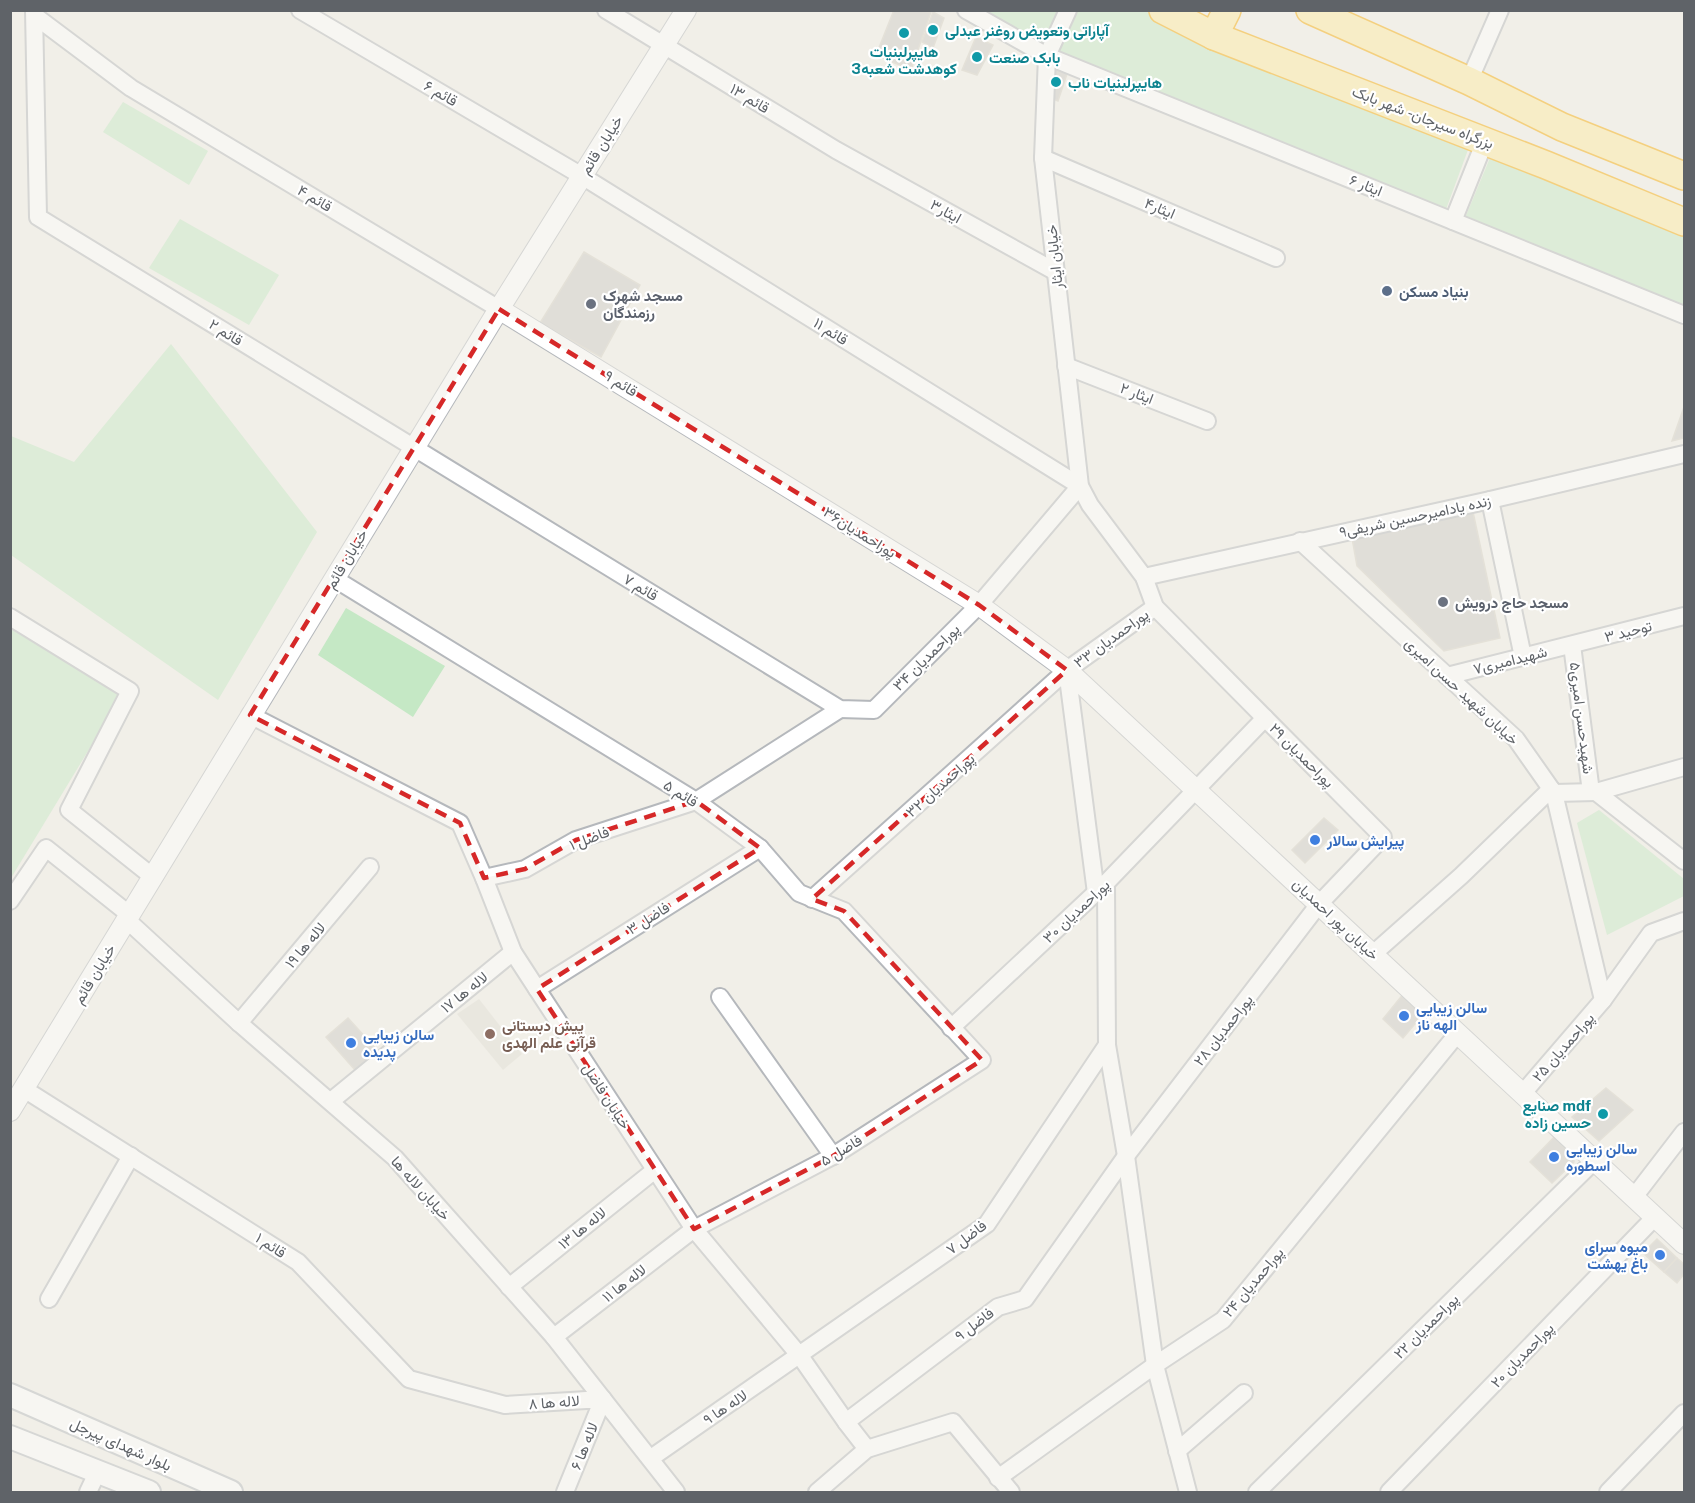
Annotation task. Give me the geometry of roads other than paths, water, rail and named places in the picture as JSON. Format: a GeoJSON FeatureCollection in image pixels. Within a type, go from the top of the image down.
{"type":"FeatureCollection","features":[{"type":"Feature","properties":{"kind":"highway","name":"بزرگراه سیرجان - شهر بابک"},"geometry":{"type":"LineString","coordinates":[[1163,10],[1214,36],[1485,141],[1684,222]]}},
{"type":"Feature","properties":{"kind":"highway"},"geometry":{"type":"LineString","coordinates":[[1214,36],[1227,10]]}},
{"type":"Feature","properties":{"kind":"highway"},"geometry":{"type":"LineString","coordinates":[[1310,10],[1469,81],[1562,127],[1684,176]]}},
{"type":"Feature","properties":{"kind":"main road","name":"بلوار شهدای پیرجل"},"geometry":{"type":"LineString","coordinates":[[10,1395],[231,1492]]}},
{"type":"Feature","properties":{"kind":"main road"},"geometry":{"type":"LineString","coordinates":[[10,1437],[149,1492]]}},
{"type":"Feature","properties":{"kind":"street","name":"قائم ۶"},"geometry":{"type":"LineString","coordinates":[[300,10],[582,176]]}},
{"type":"Feature","properties":{"kind":"street","name":"قائم ۱۳"},"geometry":{"type":"LineString","coordinates":[[606,10],[836,150]]}},
{"type":"Feature","properties":{"kind":"street","name":"خیابان قائم"},"geometry":{"type":"LineString","coordinates":[[10,1111],[499,309],[686,10]]}},
{"type":"Feature","properties":{"kind":"street","name":"ایثار ۶"},"geometry":{"type":"LineString","coordinates":[[966,10],[1047,56],[1684,315]]}},
{"type":"Feature","properties":{"kind":"street","name":"خیابان ایثار"},"geometry":{"type":"LineString","coordinates":[[1068,10],[1047,56],[1043,158],[1080,486],[1090,505],[1144,576],[1155,606]]}},
{"type":"Feature","properties":{"kind":"street"},"geometry":{"type":"LineString","coordinates":[[1469,81],[1500,10]]}},
{"type":"Feature","properties":{"kind":"street","name":"قائم ۴"},"geometry":{"type":"LineString","coordinates":[[34,13],[131,88],[499,309]]}},
{"type":"Feature","properties":{"kind":"street","name":"قائم ۲"},"geometry":{"type":"LineString","coordinates":[[34,13],[38,216],[414,448]]}},
{"type":"Feature","properties":{"kind":"street"},"geometry":{"type":"LineString","coordinates":[[1453,221],[1485,141]]}},
{"type":"Feature","properties":{"kind":"street","name":"ایثار۳"},"geometry":{"type":"LineString","coordinates":[[836,150],[1056,272]]}},
{"type":"Feature","properties":{"kind":"street","name":"ایثار۴"},"geometry":{"type":"LineString","coordinates":[[1043,158],[1276,258]]}},
{"type":"Feature","properties":{"kind":"street","name":"قائم ۱۱"},"geometry":{"type":"LineString","coordinates":[[582,176],[1080,486]]}},
{"type":"Feature","properties":{"kind":"street","name":"قائم ۹"},"geometry":{"type":"LineString","coordinates":[[499,309],[742,458]]}},
{"type":"Feature","properties":{"kind":"street","name":"ایثار ۲"},"geometry":{"type":"LineString","coordinates":[[1066,366],[1208,421]]}},
{"type":"Feature","properties":{"kind":"street","name":"قائم ۷"},"geometry":{"type":"LineString","coordinates":[[414,448],[840,709],[874,710]]}},
{"type":"Feature","properties":{"kind":"street","name":"زنده یادامیرحسین شریفی۹"},"geometry":{"type":"LineString","coordinates":[[1144,576],[1490,500],[1684,454]]}},
{"type":"Feature","properties":{"kind":"street","name":"پوراحمدیان۳۶"},"geometry":{"type":"LineString","coordinates":[[742,458],[979,605]]}},
{"type":"Feature","properties":{"kind":"street","name":"پوراحمدیان ۳۴"},"geometry":{"type":"LineString","coordinates":[[874,710],[979,605],[1080,486]]}},
{"type":"Feature","properties":{"kind":"street"},"geometry":{"type":"LineString","coordinates":[[1490,500],[1523,657]]}},
{"type":"Feature","properties":{"kind":"street","name":"خیابان شهید حسن امیری"},"geometry":{"type":"LineString","coordinates":[[1300,541],[1515,739],[1552,791]]}},
{"type":"Feature","properties":{"kind":"street","name":"قائم ۵"},"geometry":{"type":"LineString","coordinates":[[335,579],[696,801],[760,848],[799,893],[844,911],[982,1060]]}},
{"type":"Feature","properties":{"kind":"street","name":"خیابان پور احمدیان"},"geometry":{"type":"LineString","coordinates":[[979,605],[1067,670],[1684,1244]]}},
{"type":"Feature","properties":{"kind":"street","name":"پوراحمدیان ۳۳"},"geometry":{"type":"LineString","coordinates":[[1067,670],[1155,606]]}},
{"type":"Feature","properties":{"kind":"street","name":"پوراحمدیان ۲۹"},"geometry":{"type":"LineString","coordinates":[[1155,606],[1383,837],[1319,904]]}},
{"type":"Feature","properties":{"kind":"street","name":"توحید ۳"},"geometry":{"type":"LineString","coordinates":[[1572,645],[1684,616]]}},
{"type":"Feature","properties":{"kind":"street"},"geometry":{"type":"LineString","coordinates":[[10,617],[130,691],[69,810],[153,877]]}},
{"type":"Feature","properties":{"kind":"street","name":"شهیدامیری۷"},"geometry":{"type":"LineString","coordinates":[[1447,676],[1572,645]]}},
{"type":"Feature","properties":{"kind":"street","name":"شهیدحسن امیری۵"},"geometry":{"type":"LineString","coordinates":[[1572,645],[1594,792]]}},
{"type":"Feature","properties":{"kind":"street"},"geometry":{"type":"LineString","coordinates":[[1067,670],[1101,888],[1107,1045],[1126,1156],[1155,1365],[1188,1492]]}},
{"type":"Feature","properties":{"kind":"street","name":"پوراحمدیان ۳۲"},"geometry":{"type":"LineString","coordinates":[[812,899],[1067,670]]}},
{"type":"Feature","properties":{"kind":"street","name":"فاضل ۱"},"geometry":{"type":"LineString","coordinates":[[484,878],[525,869],[576,840],[696,801],[840,709]]}},
{"type":"Feature","properties":{"kind":"street","name":"خیابان فاضل"},"geometry":{"type":"LineString","coordinates":[[250,715],[460,823],[513,952],[537,989],[694,1229],[800,1356],[867,1449]]}},
{"type":"Feature","properties":{"kind":"street","name":"پوراحمدیان ۳۰"},"geometry":{"type":"LineString","coordinates":[[951,1028],[1101,888],[1265,718]]}},
{"type":"Feature","properties":{"kind":"street"},"geometry":{"type":"LineString","coordinates":[[1372,954],[1461,876],[1552,791],[1594,792],[1684,767]]}},
{"type":"Feature","properties":{"kind":"street"},"geometry":{"type":"LineString","coordinates":[[1552,791],[1604,1000]]}},
{"type":"Feature","properties":{"kind":"street"},"geometry":{"type":"LineString","coordinates":[[1594,792],[1684,861]]}},
{"type":"Feature","properties":{"kind":"street","name":"خیابان لاله ها"},"geometry":{"type":"LineString","coordinates":[[10,901],[46,848],[128,917],[239,1023],[395,1158],[554,1338],[676,1492]]}},
{"type":"Feature","properties":{"kind":"street","name":"فاضل ۳"},"geometry":{"type":"LineString","coordinates":[[537,989],[760,848]]}},
{"type":"Feature","properties":{"kind":"street","name":"لاله ها ۱۹"},"geometry":{"type":"LineString","coordinates":[[239,1023],[370,867]]}},
{"type":"Feature","properties":{"kind":"street","name":"پوراحمدیان ۲۸"},"geometry":{"type":"LineString","coordinates":[[1126,1156],[1319,904]]}},
{"type":"Feature","properties":{"kind":"street","name":"پوراحمدیان ۲۵"},"geometry":{"type":"LineString","coordinates":[[1523,1094],[1604,1000],[1651,933],[1684,921]]}},
{"type":"Feature","properties":{"kind":"street","name":"لاله ها ۱۷"},"geometry":{"type":"LineString","coordinates":[[331,1101],[513,952]]}},
{"type":"Feature","properties":{"kind":"street"},"geometry":{"type":"LineString","coordinates":[[720,997],[833,1156]]}},
{"type":"Feature","properties":{"kind":"street","name":"پوراحمدیان ۲۴"},"geometry":{"type":"LineString","coordinates":[[998,1478],[1155,1365],[1223,1320],[1458,1033]]}},
{"type":"Feature","properties":{"kind":"street","name":"فاضل ۷"},"geometry":{"type":"LineString","coordinates":[[800,1356],[987,1224],[1107,1045]]}},
{"type":"Feature","properties":{"kind":"street","name":"فاضل ۵"},"geometry":{"type":"LineString","coordinates":[[694,1229],[833,1156],[982,1060]]}},
{"type":"Feature","properties":{"kind":"street","name":"قائم ۱"},"geometry":{"type":"LineString","coordinates":[[24,1089],[298,1262],[409,1379],[505,1405]]}},
{"type":"Feature","properties":{"kind":"street"},"geometry":{"type":"LineString","coordinates":[[1634,1197],[1684,1132]]}},
{"type":"Feature","properties":{"kind":"street"},"geometry":{"type":"LineString","coordinates":[[49,1299],[132,1156]]}},
{"type":"Feature","properties":{"kind":"street","name":"فاضل ۹"},"geometry":{"type":"LineString","coordinates":[[846,1422],[998,1306],[1025,1299],[1126,1156]]}},
{"type":"Feature","properties":{"kind":"street","name":"پوراحمدیان ۲۲"},"geometry":{"type":"LineString","coordinates":[[1257,1492],[1595,1160]]}},
{"type":"Feature","properties":{"kind":"street","name":"لاله ها ۱۳"},"geometry":{"type":"LineString","coordinates":[[509,1287],[655,1170]]}},
{"type":"Feature","properties":{"kind":"street","name":"پوراحمدیان ۲۰"},"geometry":{"type":"LineString","coordinates":[[1389,1492],[1655,1217]]}},
{"type":"Feature","properties":{"kind":"street","name":"لاله ها ۱۱"},"geometry":{"type":"LineString","coordinates":[[554,1338],[694,1229]]}},
{"type":"Feature","properties":{"kind":"street","name":"لاله ها ۹"},"geometry":{"type":"LineString","coordinates":[[651,1458],[800,1356]]}},
{"type":"Feature","properties":{"kind":"street"},"geometry":{"type":"LineString","coordinates":[[1177,1451],[1244,1393]]}},
{"type":"Feature","properties":{"kind":"street","name":"لاله ها ۸"},"geometry":{"type":"LineString","coordinates":[[505,1405],[603,1399]]}},
{"type":"Feature","properties":{"kind":"street","name":"لاله ها ۶"},"geometry":{"type":"LineString","coordinates":[[565,1492],[603,1399]]}},
{"type":"Feature","properties":{"kind":"street"},"geometry":{"type":"LineString","coordinates":[[1608,1492],[1624,1485],[1684,1413]]}},
{"type":"Feature","properties":{"kind":"street"},"geometry":{"type":"LineString","coordinates":[[817,1492],[867,1449],[953,1422],[1011,1492]]}},
{"type":"Feature","properties":{"kind":"street"},"geometry":{"type":"LineString","coordinates":[[88,1492],[98,1471]]}},
{"type":"Feature","properties":{"kind":"place","name":"آپاراتی وتعویض روغنر عبدلی"},"geometry":{"type":"Point","coordinates":[933,30]}},
{"type":"Feature","properties":{"kind":"place","name":"هایپرلبنیات کوهدشت شعبه3"},"geometry":{"type":"Point","coordinates":[904,33]}},
{"type":"Feature","properties":{"kind":"place","name":"بابک صنعت"},"geometry":{"type":"Point","coordinates":[977,57]}},
{"type":"Feature","properties":{"kind":"place","name":"هایپرلبنیات ناب"},"geometry":{"type":"Point","coordinates":[1056,82]}},
{"type":"Feature","properties":{"kind":"place","name":"بنیاد مسکن"},"geometry":{"type":"Point","coordinates":[1387,291]}},
{"type":"Feature","properties":{"kind":"place","name":"مسجد شهرک رزمندگان"},"geometry":{"type":"Point","coordinates":[591,304]}},
{"type":"Feature","properties":{"kind":"place","name":"مسجد حاج درویش"},"geometry":{"type":"Point","coordinates":[1443,602]}},
{"type":"Feature","properties":{"kind":"place","name":"پیرایش سالار"},"geometry":{"type":"Point","coordinates":[1315,840]}},
{"type":"Feature","properties":{"kind":"place","name":"سالن زیبایی الهه ناز"},"geometry":{"type":"Point","coordinates":[1404,1016]}},
{"type":"Feature","properties":{"kind":"place","name":"پیش دبستانی قرآنی علم الهدی"},"geometry":{"type":"Point","coordinates":[490,1034]}},
{"type":"Feature","properties":{"kind":"place","name":"سالن زیبایی پدیده"},"geometry":{"type":"Point","coordinates":[351,1043]}},
{"type":"Feature","properties":{"kind":"place","name":"صنایع mdf حسین زاده"},"geometry":{"type":"Point","coordinates":[1603,1114]}},
{"type":"Feature","properties":{"kind":"place","name":"سالن زیبایی اسطوره"},"geometry":{"type":"Point","coordinates":[1554,1157]}},
{"type":"Feature","properties":{"kind":"place","name":"میوه سرای باغ یهشت"},"geometry":{"type":"Point","coordinates":[1660,1255]}}]}
